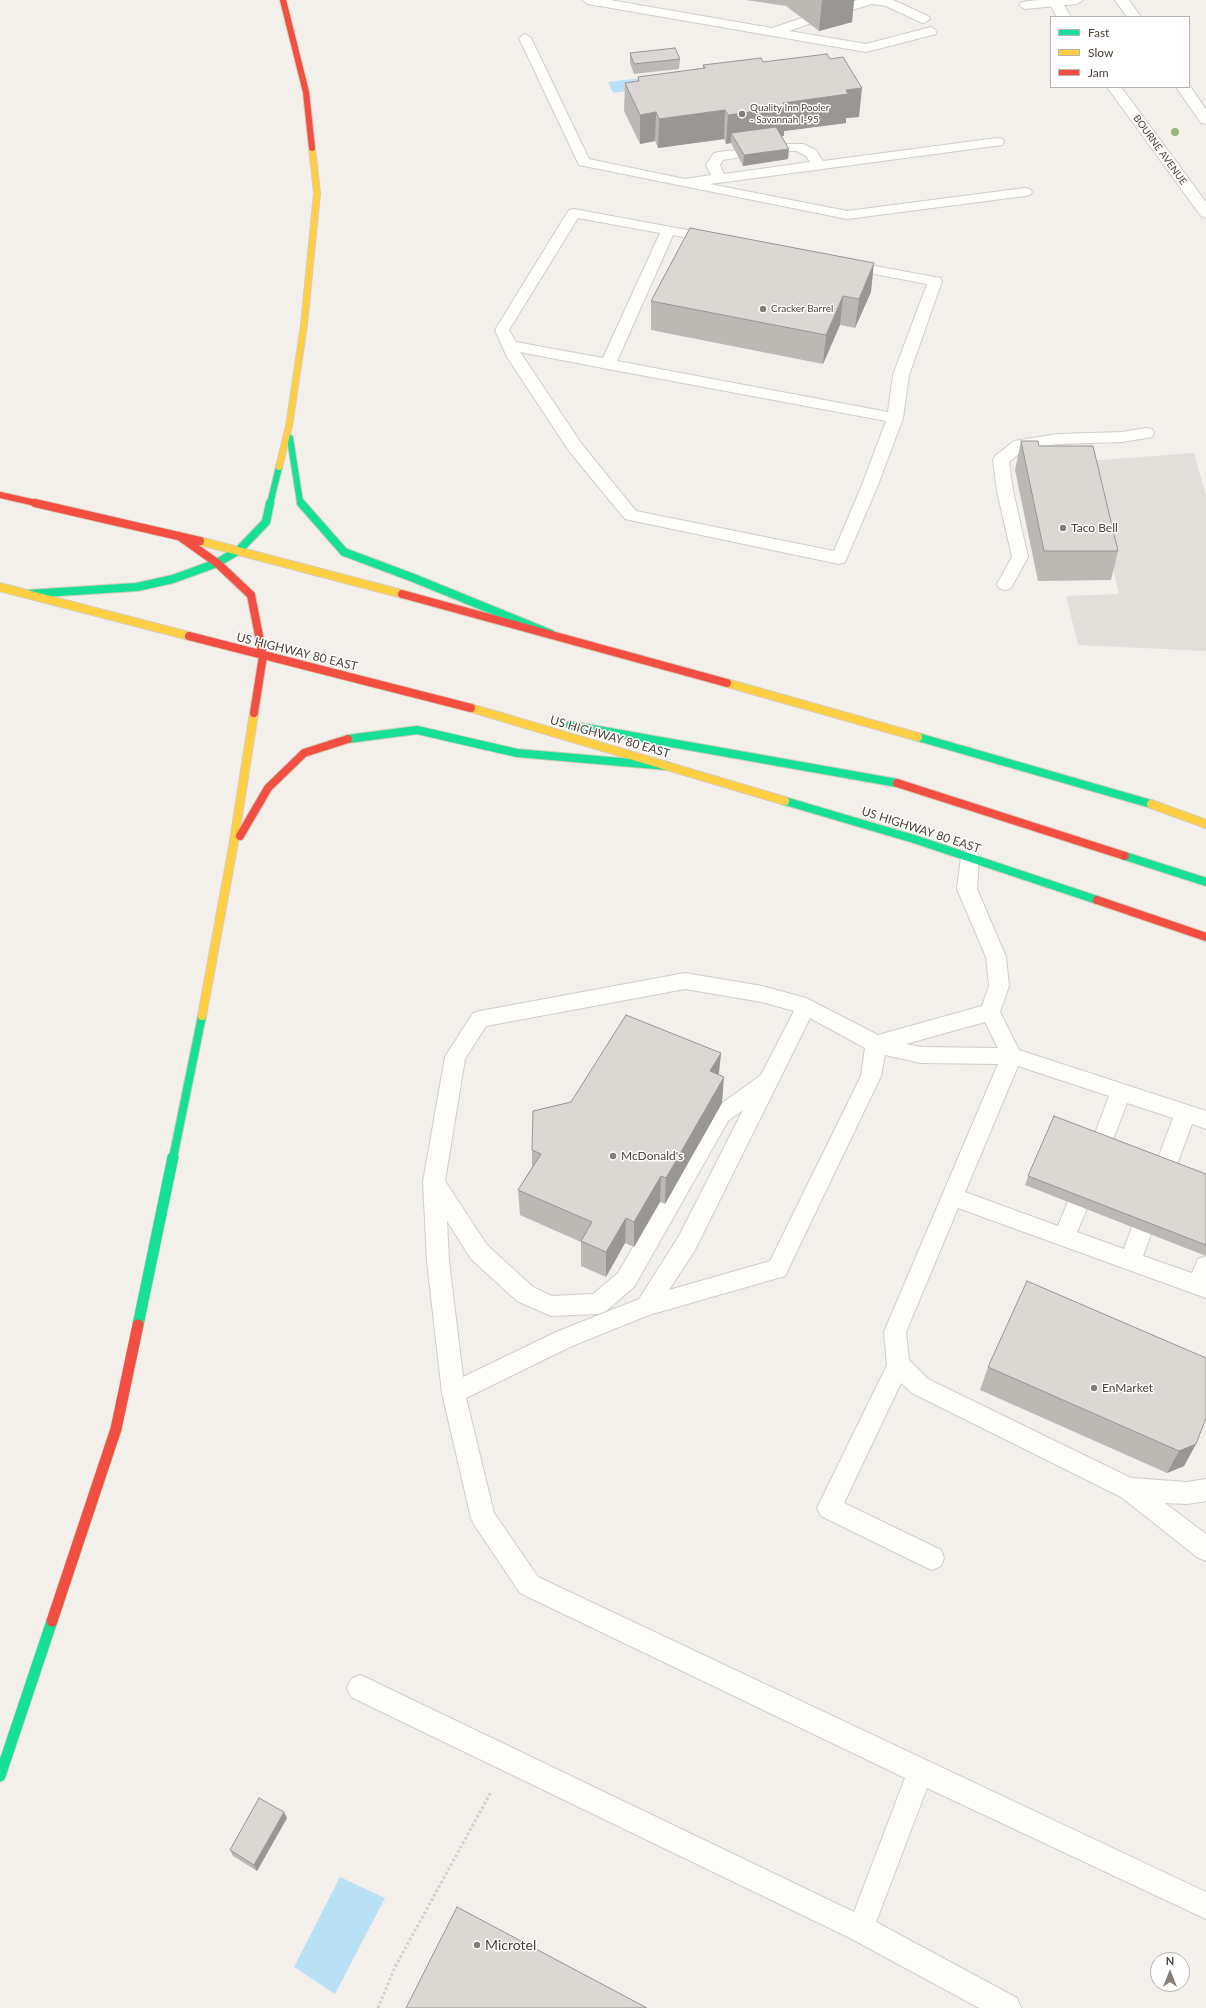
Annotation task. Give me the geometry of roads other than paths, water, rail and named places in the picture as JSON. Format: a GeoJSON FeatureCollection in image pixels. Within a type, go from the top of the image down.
{"type":"FeatureCollection","features":[{"type":"Feature","properties":{"kind":"main road"},"geometry":{"type":"LineString","coordinates":[[28,594],[137,587],[173,579],[217,563],[240,550],[266,522],[289,426],[304,325],[316,193],[306,92],[283,0]]}},
{"type":"Feature","properties":{"kind":"main road"},"geometry":{"type":"LineString","coordinates":[[289,426],[300,502],[344,552],[411,577],[551,634]]}},
{"type":"Feature","properties":{"kind":"main road"},"geometry":{"type":"LineString","coordinates":[[0,495],[240,550],[551,634],[832,712],[1158,806],[1206,824]]}},
{"type":"Feature","properties":{"kind":"main road"},"geometry":{"type":"LineString","coordinates":[[0,1776],[116,1429],[196,1049],[233,847],[264,656],[251,595],[217,563],[179,536]]}},
{"type":"Feature","properties":{"kind":"main road","name":"US HIGHWAY 80 EAST"},"geometry":{"type":"LineString","coordinates":[[0,587],[264,656],[466,706],[914,839],[1206,937]]}},
{"type":"Feature","properties":{"kind":"main road"},"geometry":{"type":"LineString","coordinates":[[466,706],[544,720]]}},
{"type":"Feature","properties":{"kind":"main road"},"geometry":{"type":"LineString","coordinates":[[560,723],[887,780],[1206,882]]}},
{"type":"Feature","properties":{"kind":"main road"},"geometry":{"type":"LineString","coordinates":[[233,847],[268,788],[304,753],[354,737],[418,730],[517,753],[667,766]]}},
{"type":"Feature","properties":{"kind":"main road"},"geometry":{"type":"LineString","coordinates":[[1158,806],[1206,815]]}},
{"type":"Feature","properties":{"kind":"street"},"geometry":{"type":"LineString","coordinates":[[1122,0],[1133,16]]}},
{"type":"Feature","properties":{"kind":"street"},"geometry":{"type":"LineString","coordinates":[[1054,1],[1063,16]]}},
{"type":"Feature","properties":{"kind":"street","name":"BOURNE AVENUE"},"geometry":{"type":"LineString","coordinates":[[1115,88],[1206,213]]}},
{"type":"Feature","properties":{"kind":"street"},"geometry":{"type":"LineString","coordinates":[[1184,88],[1206,120]]}},
{"type":"Feature","properties":{"kind":"lane"},"geometry":{"type":"LineString","coordinates":[[588,0],[866,48],[931,31]]}},
{"type":"Feature","properties":{"kind":"lane"},"geometry":{"type":"LineString","coordinates":[[835,11],[871,0],[889,3],[924,19]]}},
{"type":"Feature","properties":{"kind":"lane"},"geometry":{"type":"LineString","coordinates":[[1025,5],[1054,1],[1077,0]]}},
{"type":"Feature","properties":{"kind":"lane"},"geometry":{"type":"LineString","coordinates":[[774,32],[805,21]]}},
{"type":"Feature","properties":{"kind":"lane"},"geometry":{"type":"LineString","coordinates":[[525,38],[584,162],[847,215],[1025,192]]}},
{"type":"Feature","properties":{"kind":"lane"},"geometry":{"type":"LineString","coordinates":[[685,183],[997,142]]}},
{"type":"Feature","properties":{"kind":"lane"},"geometry":{"type":"LineString","coordinates":[[781,148],[798,147],[810,153],[819,165]]}},
{"type":"Feature","properties":{"kind":"lane"},"geometry":{"type":"LineString","coordinates":[[720,179],[713,165],[719,156],[736,154]]}},
{"type":"Feature","properties":{"kind":"lane"},"geometry":{"type":"LineString","coordinates":[[731,242],[574,213],[502,330],[510,346],[575,447],[631,515],[839,558],[870,485],[895,418],[900,375],[935,281],[833,262]]}},
{"type":"Feature","properties":{"kind":"lane"},"geometry":{"type":"LineString","coordinates":[[608,364],[668,230]]}},
{"type":"Feature","properties":{"kind":"lane"},"geometry":{"type":"LineString","coordinates":[[510,346],[895,418]]}},
{"type":"Feature","properties":{"kind":"lane"},"geometry":{"type":"LineString","coordinates":[[1004,584],[1020,557],[1005,491],[1001,460],[1020,445],[1058,439],[1122,438],[1146,433]]}},
{"type":"Feature","properties":{"kind":"lane"},"geometry":{"type":"LineString","coordinates":[[932,1558],[829,1508],[898,1365],[895,1332],[1012,1056],[990,1012],[999,986],[996,957],[967,889],[970,857]]}},
{"type":"Feature","properties":{"kind":"lane"},"geometry":{"type":"LineString","coordinates":[[1206,1120],[1012,1056],[921,1055],[900,1051],[876,1044],[806,1006],[762,994],[685,981],[480,1018],[455,1057],[434,1182],[438,1261],[453,1393],[483,1518],[529,1585],[920,1772],[1206,1906]]}},
{"type":"Feature","properties":{"kind":"lane"},"geometry":{"type":"LineString","coordinates":[[648,1306],[687,1243],[806,1006]]}},
{"type":"Feature","properties":{"kind":"lane"},"geometry":{"type":"LineString","coordinates":[[876,1044],[990,1012]]}},
{"type":"Feature","properties":{"kind":"lane"},"geometry":{"type":"LineString","coordinates":[[453,1393],[564,1339],[648,1306],[777,1269],[871,1076],[876,1044]]}},
{"type":"Feature","properties":{"kind":"lane"},"geometry":{"type":"LineString","coordinates":[[434,1182],[479,1252],[525,1294],[551,1306],[598,1304],[626,1280],[721,1115],[769,1079]]}},
{"type":"Feature","properties":{"kind":"lane"},"geometry":{"type":"LineString","coordinates":[[1102,1144],[1121,1092]]}},
{"type":"Feature","properties":{"kind":"lane"},"geometry":{"type":"LineString","coordinates":[[1165,1169],[1185,1113]]}},
{"type":"Feature","properties":{"kind":"lane"},"geometry":{"type":"LineString","coordinates":[[952,1197],[1130,1261],[1203,1280]]}},
{"type":"Feature","properties":{"kind":"lane"},"geometry":{"type":"LineString","coordinates":[[1064,1238],[1077,1206]]}},
{"type":"Feature","properties":{"kind":"lane"},"geometry":{"type":"LineString","coordinates":[[1130,1261],[1141,1231]]}},
{"type":"Feature","properties":{"kind":"lane"},"geometry":{"type":"LineString","coordinates":[[898,1365],[920,1386],[1129,1489],[1206,1549]]}},
{"type":"Feature","properties":{"kind":"lane"},"geometry":{"type":"LineString","coordinates":[[1129,1489],[1187,1493],[1206,1490]]}},
{"type":"Feature","properties":{"kind":"lane"},"geometry":{"type":"LineString","coordinates":[[360,1688],[860,1930],[1008,2008]]}},
{"type":"Feature","properties":{"kind":"lane"},"geometry":{"type":"LineString","coordinates":[[860,1930],[920,1772]]}},
{"type":"Feature","properties":{"kind":"water"},"geometry":{"type":"Polygon","coordinates":[[[650,77],[655,87],[613,93],[608,82],[650,77]]]}},
{"type":"Feature","properties":{"kind":"water"},"geometry":{"type":"Polygon","coordinates":[[[340,1877],[385,1898],[335,1994],[294,1967],[340,1877]]]}},
{"type":"Feature","properties":{"kind":"place","name":"Quality Inn Pooler - Savannah I-95"},"geometry":{"type":"Point","coordinates":[742,114]}},
{"type":"Feature","properties":{"kind":"place","name":"Cracker Barrel"},"geometry":{"type":"Point","coordinates":[763,309]}},
{"type":"Feature","properties":{"kind":"place","name":"Taco Bell"},"geometry":{"type":"Point","coordinates":[1063,528]}},
{"type":"Feature","properties":{"kind":"place","name":"McDonald's"},"geometry":{"type":"Point","coordinates":[613,1156]}},
{"type":"Feature","properties":{"kind":"place","name":"EnMarket"},"geometry":{"type":"Point","coordinates":[1094,1388]}},
{"type":"Feature","properties":{"kind":"place","name":"Microtel"},"geometry":{"type":"Point","coordinates":[477,1945]}}]}
